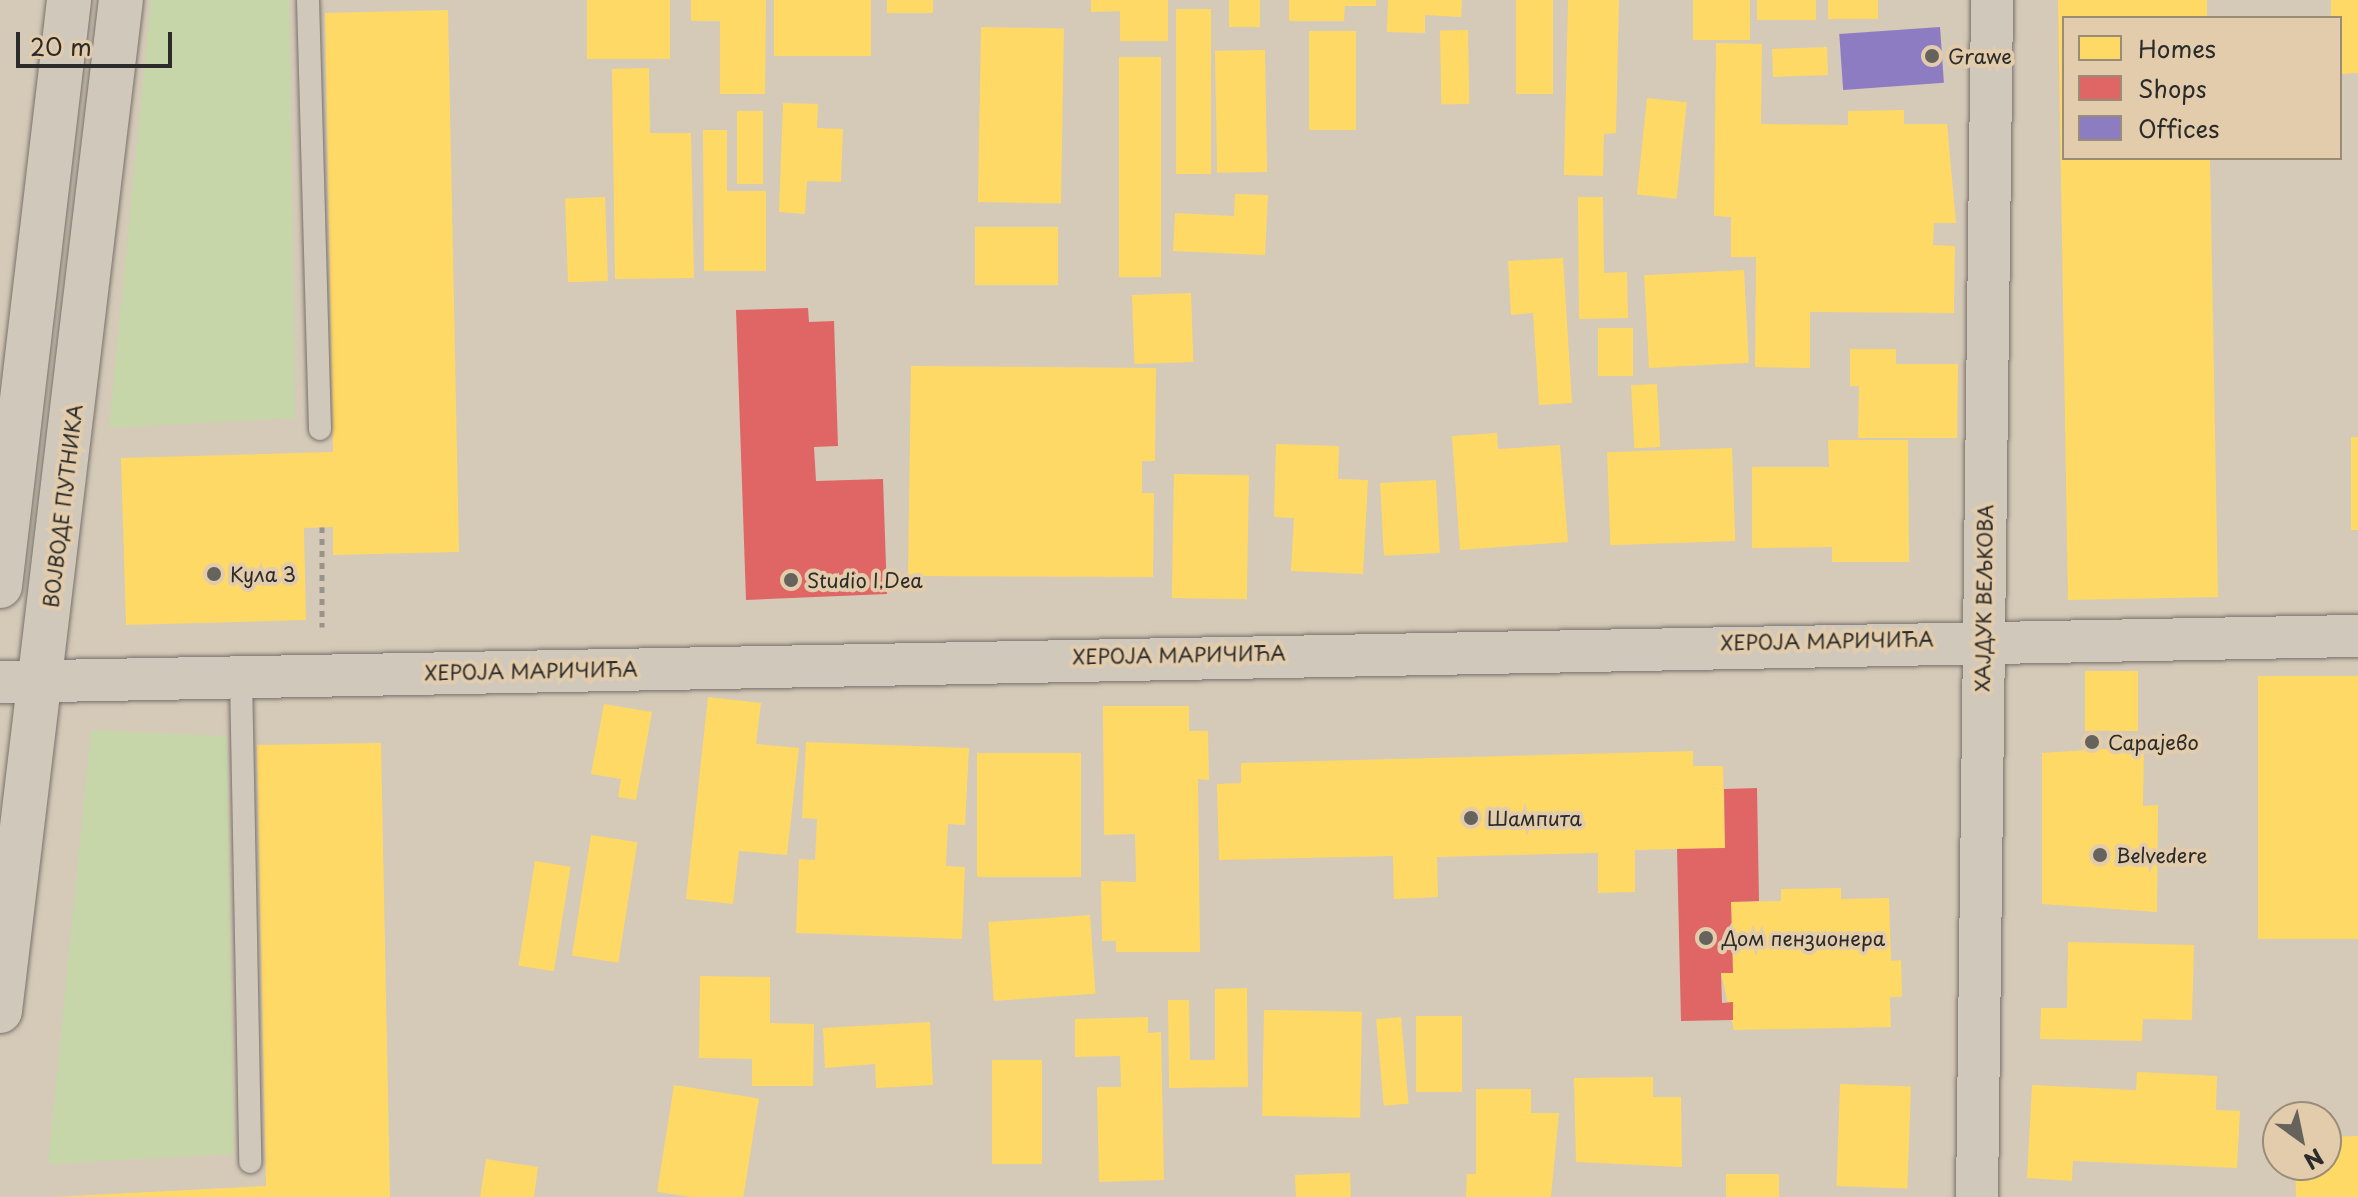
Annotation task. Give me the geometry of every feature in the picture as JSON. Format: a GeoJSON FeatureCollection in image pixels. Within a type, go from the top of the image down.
{"type":"FeatureCollection","features":[{"type":"Feature","properties":{"kind":"main road"},"geometry":{"type":"LineString","coordinates":[[0,586],[69,0]]}},
{"type":"Feature","properties":{"kind":"main road","name":"ВОЈВОДЕ ПУТНИКА"},"geometry":{"type":"LineString","coordinates":[[0,1011],[43,682],[121,0]]}},
{"type":"Feature","properties":{"kind":"street","name":"ХАЈДУК ВЕЉКОВА"},"geometry":{"type":"LineString","coordinates":[[1977,1197],[1992,0]]}},
{"type":"Feature","properties":{"kind":"street","name":"ХЕРОЈА МАРИЧИЋА"},"geometry":{"type":"LineString","coordinates":[[0,682],[1984,638],[2358,636]]}},
{"type":"Feature","properties":{"kind":"lane"},"geometry":{"type":"LineString","coordinates":[[308,0],[320,429]]}},
{"type":"Feature","properties":{"kind":"lane"},"geometry":{"type":"LineString","coordinates":[[241,677],[250,1162]]}},
{"type":"Feature","properties":{"kind":"path"},"geometry":{"type":"LineString","coordinates":[[322,527],[322,676]]}},
{"type":"Feature","properties":{"kind":"green space"},"geometry":{"type":"Polygon","coordinates":[[[151,0],[289,0],[295,418],[109,428],[151,0]]]}},
{"type":"Feature","properties":{"kind":"green space"},"geometry":{"type":"Polygon","coordinates":[[[91,730],[227,736],[234,1154],[48,1164],[91,730]]]}},
{"type":"Feature","properties":{"kind":"building: Homes"},"geometry":{"type":"Polygon","coordinates":[[[587,0],[670,0],[670,59],[587,59],[587,0]]]}},
{"type":"Feature","properties":{"kind":"building: Homes"},"geometry":{"type":"Polygon","coordinates":[[[691,0],[766,0],[765,94],[720,94],[720,21],[691,21],[691,0]]]}},
{"type":"Feature","properties":{"kind":"building: Homes"},"geometry":{"type":"Polygon","coordinates":[[[774,0],[871,0],[871,56],[774,56],[774,0]]]}},
{"type":"Feature","properties":{"kind":"building: Homes"},"geometry":{"type":"Polygon","coordinates":[[[887,0],[933,0],[933,13],[887,13],[887,0]]]}},
{"type":"Feature","properties":{"kind":"building: Homes"},"geometry":{"type":"Polygon","coordinates":[[[1091,0],[1168,0],[1168,41],[1120,41],[1120,11],[1091,12],[1091,0]]]}},
{"type":"Feature","properties":{"kind":"building: Homes"},"geometry":{"type":"Polygon","coordinates":[[[1229,0],[1260,0],[1260,27],[1229,27],[1229,0]]]}},
{"type":"Feature","properties":{"kind":"building: Homes"},"geometry":{"type":"Polygon","coordinates":[[[1289,0],[1376,0],[1376,6],[1345,6],[1344,21],[1289,21],[1289,0]]]}},
{"type":"Feature","properties":{"kind":"building: Homes"},"geometry":{"type":"Polygon","coordinates":[[[1388,0],[1462,0],[1461,17],[1425,15],[1425,33],[1387,32],[1388,0]]]}},
{"type":"Feature","properties":{"kind":"building: Homes"},"geometry":{"type":"Polygon","coordinates":[[[1516,0],[1553,0],[1553,94],[1516,94],[1516,0]]]}},
{"type":"Feature","properties":{"kind":"building: Homes"},"geometry":{"type":"Polygon","coordinates":[[[1568,0],[1619,0],[1616,133],[1604,134],[1603,176],[1564,175],[1568,0]]]}},
{"type":"Feature","properties":{"kind":"building: Homes"},"geometry":{"type":"Polygon","coordinates":[[[1693,0],[1750,0],[1750,40],[1693,40],[1693,0]]]}},
{"type":"Feature","properties":{"kind":"building: Homes"},"geometry":{"type":"Polygon","coordinates":[[[1757,0],[1816,0],[1816,20],[1757,20],[1757,0]]]}},
{"type":"Feature","properties":{"kind":"building: Homes"},"geometry":{"type":"Polygon","coordinates":[[[1828,0],[1878,0],[1878,19],[1828,19],[1828,0]]]}},
{"type":"Feature","properties":{"kind":"building: Homes"},"geometry":{"type":"Polygon","coordinates":[[[2058,0],[2207,0],[2207,16],[2062,16],[2062,160],[2210,160],[2218,597],[2068,600],[2058,0]]]}},
{"type":"Feature","properties":{"kind":"building: Homes"},"geometry":{"type":"Polygon","coordinates":[[[2331,0],[2358,0],[2358,73],[2342,74],[2342,16],[2331,16],[2331,0]]]}},
{"type":"Feature","properties":{"kind":"building: Homes"},"geometry":{"type":"Polygon","coordinates":[[[1176,9],[1211,9],[1211,174],[1176,174],[1176,9]]]}},
{"type":"Feature","properties":{"kind":"building: Homes"},"geometry":{"type":"Polygon","coordinates":[[[448,10],[459,552],[333,555],[333,527],[304,528],[306,620],[126,625],[121,458],[333,452],[325,13],[448,10]]]}},
{"type":"Feature","properties":{"kind":"building: Homes"},"geometry":{"type":"Polygon","coordinates":[[[981,27],[1064,28],[1061,203],[978,202],[981,27]]]}},
{"type":"Feature","properties":{"kind":"building: Homes"},"geometry":{"type":"Polygon","coordinates":[[[1440,30],[1468,30],[1469,104],[1441,104],[1440,30]]]}},
{"type":"Feature","properties":{"kind":"building: Homes"},"geometry":{"type":"Polygon","coordinates":[[[1309,31],[1356,31],[1356,130],[1309,130],[1309,31]]]}},
{"type":"Feature","properties":{"kind":"building: Homes"},"geometry":{"type":"Polygon","coordinates":[[[1716,43],[1762,44],[1761,124],[1848,125],[1848,111],[1904,110],[1904,124],[1947,124],[1956,223],[1934,223],[1933,245],[1955,246],[1954,313],[1810,312],[1810,368],[1755,367],[1756,257],[1731,257],[1731,217],[1714,216],[1716,43]]]}},
{"type":"Feature","properties":{"kind":"building: Homes"},"geometry":{"type":"Polygon","coordinates":[[[1827,47],[1828,75],[1773,77],[1772,49],[1827,47]]]}},
{"type":"Feature","properties":{"kind":"building: Homes"},"geometry":{"type":"Polygon","coordinates":[[[1265,50],[1267,172],[1217,173],[1215,51],[1265,50]]]}},
{"type":"Feature","properties":{"kind":"building: Homes"},"geometry":{"type":"Polygon","coordinates":[[[1119,57],[1161,57],[1161,277],[1119,277],[1119,57]]]}},
{"type":"Feature","properties":{"kind":"building: Homes"},"geometry":{"type":"Polygon","coordinates":[[[649,68],[650,133],[691,133],[694,278],[615,279],[612,69],[649,68]]]}},
{"type":"Feature","properties":{"kind":"building: Homes"},"geometry":{"type":"Polygon","coordinates":[[[1647,98],[1687,102],[1677,199],[1637,194],[1647,98]]]}},
{"type":"Feature","properties":{"kind":"building: Homes"},"geometry":{"type":"Polygon","coordinates":[[[783,103],[818,104],[817,128],[843,129],[841,182],[807,181],[805,214],[779,212],[783,103]]]}},
{"type":"Feature","properties":{"kind":"building: Homes"},"geometry":{"type":"Polygon","coordinates":[[[737,111],[763,111],[763,184],[737,184],[737,111]]]}},
{"type":"Feature","properties":{"kind":"building: Homes"},"geometry":{"type":"Polygon","coordinates":[[[703,130],[727,130],[727,191],[766,191],[766,271],[704,271],[703,130]]]}},
{"type":"Feature","properties":{"kind":"building: Homes"},"geometry":{"type":"Polygon","coordinates":[[[1235,194],[1268,195],[1265,255],[1173,251],[1175,213],[1234,216],[1235,194]]]}},
{"type":"Feature","properties":{"kind":"building: Homes"},"geometry":{"type":"Polygon","coordinates":[[[605,197],[608,281],[568,282],[565,198],[605,197]]]}},
{"type":"Feature","properties":{"kind":"building: Homes"},"geometry":{"type":"Polygon","coordinates":[[[1578,197],[1603,197],[1604,273],[1627,272],[1628,318],[1579,319],[1578,197]]]}},
{"type":"Feature","properties":{"kind":"building: Homes"},"geometry":{"type":"Polygon","coordinates":[[[975,227],[1058,227],[1058,285],[975,285],[975,227]]]}},
{"type":"Feature","properties":{"kind":"building: Homes"},"geometry":{"type":"Polygon","coordinates":[[[1563,258],[1572,403],[1539,405],[1533,313],[1511,315],[1508,261],[1563,258]]]}},
{"type":"Feature","properties":{"kind":"building: Homes"},"geometry":{"type":"Polygon","coordinates":[[[1744,270],[1749,363],[1649,368],[1644,275],[1744,270]]]}},
{"type":"Feature","properties":{"kind":"building: Homes"},"geometry":{"type":"Polygon","coordinates":[[[1191,293],[1193,362],[1134,364],[1132,295],[1191,293]]]}},
{"type":"Feature","properties":{"kind":"building: Homes"},"geometry":{"type":"Polygon","coordinates":[[[1598,328],[1633,328],[1633,376],[1598,376],[1598,328]]]}},
{"type":"Feature","properties":{"kind":"building: Homes"},"geometry":{"type":"Polygon","coordinates":[[[1850,349],[1896,349],[1896,364],[1958,364],[1957,438],[1858,438],[1859,386],[1850,386],[1850,349]]]}},
{"type":"Feature","properties":{"kind":"building: Homes"},"geometry":{"type":"Polygon","coordinates":[[[911,366],[1156,368],[1155,461],[1142,461],[1142,493],[1154,493],[1153,577],[908,576],[911,366]]]}},
{"type":"Feature","properties":{"kind":"building: Homes"},"geometry":{"type":"Polygon","coordinates":[[[1657,384],[1660,447],[1634,448],[1631,385],[1657,384]]]}},
{"type":"Feature","properties":{"kind":"building: Homes"},"geometry":{"type":"Polygon","coordinates":[[[1497,433],[1498,449],[1560,445],[1568,542],[1460,550],[1452,436],[1497,433]]]}},
{"type":"Feature","properties":{"kind":"building: Homes"},"geometry":{"type":"Polygon","coordinates":[[[2351,437],[2358,437],[2358,530],[2351,530],[2351,437]]]}},
{"type":"Feature","properties":{"kind":"building: Homes"},"geometry":{"type":"Polygon","coordinates":[[[1828,440],[1908,440],[1909,562],[1832,562],[1832,547],[1752,548],[1752,467],[1829,467],[1828,440]]]}},
{"type":"Feature","properties":{"kind":"building: Homes"},"geometry":{"type":"Polygon","coordinates":[[[1276,444],[1339,446],[1338,479],[1368,480],[1363,574],[1291,571],[1294,518],[1274,517],[1276,444]]]}},
{"type":"Feature","properties":{"kind":"building: Homes"},"geometry":{"type":"Polygon","coordinates":[[[1732,448],[1735,541],[1610,545],[1607,452],[1732,448]]]}},
{"type":"Feature","properties":{"kind":"building: Homes"},"geometry":{"type":"Polygon","coordinates":[[[1174,474],[1249,475],[1247,599],[1172,598],[1174,474]]]}},
{"type":"Feature","properties":{"kind":"building: Homes"},"geometry":{"type":"Polygon","coordinates":[[[1436,480],[1440,553],[1384,556],[1380,483],[1436,480]]]}},
{"type":"Feature","properties":{"kind":"building: Homes"},"geometry":{"type":"Polygon","coordinates":[[[2085,671],[2138,671],[2138,731],[2085,731],[2085,671]]]}},
{"type":"Feature","properties":{"kind":"building: Homes"},"geometry":{"type":"Polygon","coordinates":[[[2258,676],[2358,676],[2358,939],[2258,939],[2258,676]]]}},
{"type":"Feature","properties":{"kind":"building: Homes"},"geometry":{"type":"Polygon","coordinates":[[[708,697],[761,703],[756,744],[799,748],[787,855],[739,851],[733,904],[686,899],[708,697]]]}},
{"type":"Feature","properties":{"kind":"building: Homes"},"geometry":{"type":"Polygon","coordinates":[[[604,704],[652,712],[636,800],[618,797],[621,779],[591,774],[604,704]]]}},
{"type":"Feature","properties":{"kind":"building: Homes"},"geometry":{"type":"Polygon","coordinates":[[[1103,706],[1189,706],[1189,731],[1208,731],[1209,780],[1198,779],[1200,952],[1116,952],[1116,941],[1102,941],[1101,881],[1136,882],[1135,834],[1104,835],[1103,706]]]}},
{"type":"Feature","properties":{"kind":"building: Homes"},"geometry":{"type":"Polygon","coordinates":[[[806,742],[969,748],[965,825],[948,824],[946,866],[965,867],[962,939],[796,933],[799,859],[815,860],[817,819],[802,818],[806,742]]]}},
{"type":"Feature","properties":{"kind":"building: Homes"},"geometry":{"type":"Polygon","coordinates":[[[381,743],[390,1197],[53,1197],[266,1186],[257,745],[381,743]]]}},
{"type":"Feature","properties":{"kind":"building: Homes","name":"Belvedere"},"geometry":{"type":"Polygon","coordinates":[[[2144,748],[2143,806],[2158,805],[2157,912],[2042,904],[2042,753],[2144,748]]]}},
{"type":"Feature","properties":{"kind":"building: Homes","name":"Шампита"},"geometry":{"type":"Polygon","coordinates":[[[1693,751],[1693,766],[1723,766],[1725,848],[1635,850],[1635,892],[1598,893],[1598,853],[1437,857],[1438,897],[1394,899],[1393,856],[1219,860],[1217,784],[1241,783],[1241,763],[1693,751]]]}},
{"type":"Feature","properties":{"kind":"building: Homes"},"geometry":{"type":"Polygon","coordinates":[[[977,753],[1081,753],[1081,877],[977,877],[977,753]]]}},
{"type":"Feature","properties":{"kind":"building: Homes"},"geometry":{"type":"Polygon","coordinates":[[[591,835],[637,842],[618,963],[572,955],[591,835]]]}},
{"type":"Feature","properties":{"kind":"building: Homes"},"geometry":{"type":"Polygon","coordinates":[[[535,861],[571,867],[554,971],[518,966],[535,861]]]}},
{"type":"Feature","properties":{"kind":"building: Homes"},"geometry":{"type":"Polygon","coordinates":[[[1841,888],[1841,899],[1889,898],[1891,961],[1901,960],[1902,997],[1890,997],[1891,1027],[1734,1030],[1721,973],[1733,973],[1731,902],[1781,901],[1781,889],[1841,888]]]}},
{"type":"Feature","properties":{"kind":"building: Homes"},"geometry":{"type":"Polygon","coordinates":[[[1090,915],[1096,994],[994,1001],[988,922],[1090,915]]]}},
{"type":"Feature","properties":{"kind":"building: Homes"},"geometry":{"type":"Polygon","coordinates":[[[2068,942],[2194,945],[2192,1020],[2143,1019],[2142,1041],[2040,1039],[2041,1008],[2067,1008],[2068,942]]]}},
{"type":"Feature","properties":{"kind":"building: Homes"},"geometry":{"type":"Polygon","coordinates":[[[700,976],[770,977],[770,1023],[814,1024],[813,1086],[752,1086],[752,1059],[699,1058],[700,976]]]}},
{"type":"Feature","properties":{"kind":"building: Homes"},"geometry":{"type":"Polygon","coordinates":[[[1247,988],[1248,1087],[1169,1088],[1168,1000],[1189,1000],[1190,1060],[1215,1060],[1215,989],[1247,988]]]}},
{"type":"Feature","properties":{"kind":"building: Homes"},"geometry":{"type":"Polygon","coordinates":[[[1264,1010],[1362,1012],[1360,1118],[1262,1116],[1264,1010]]]}},
{"type":"Feature","properties":{"kind":"building: Homes"},"geometry":{"type":"Polygon","coordinates":[[[1416,1016],[1462,1016],[1462,1092],[1416,1092],[1416,1016]]]}},
{"type":"Feature","properties":{"kind":"building: Homes"},"geometry":{"type":"Polygon","coordinates":[[[1148,1017],[1148,1033],[1161,1032],[1164,1180],[1099,1182],[1097,1087],[1121,1087],[1120,1056],[1075,1057],[1075,1019],[1148,1017]]]}},
{"type":"Feature","properties":{"kind":"building: Homes"},"geometry":{"type":"Polygon","coordinates":[[[1401,1017],[1409,1104],[1384,1106],[1376,1019],[1401,1017]]]}},
{"type":"Feature","properties":{"kind":"building: Homes"},"geometry":{"type":"Polygon","coordinates":[[[930,1022],[933,1085],[876,1088],[875,1064],[825,1068],[823,1028],[930,1022]]]}},
{"type":"Feature","properties":{"kind":"building: Homes"},"geometry":{"type":"Polygon","coordinates":[[[992,1060],[1042,1060],[1042,1164],[992,1164],[992,1060]]]}},
{"type":"Feature","properties":{"kind":"building: Homes"},"geometry":{"type":"Polygon","coordinates":[[[2137,1072],[2217,1076],[2216,1110],[2240,1111],[2237,1168],[2073,1161],[2072,1181],[2027,1178],[2032,1085],[2136,1090],[2137,1072]]]}},
{"type":"Feature","properties":{"kind":"building: Homes"},"geometry":{"type":"Polygon","coordinates":[[[1653,1077],[1653,1097],[1681,1097],[1682,1167],[1576,1162],[1574,1078],[1653,1077]]]}},
{"type":"Feature","properties":{"kind":"building: Homes"},"geometry":{"type":"Polygon","coordinates":[[[1840,1084],[1911,1086],[1907,1188],[1836,1186],[1840,1084]]]}},
{"type":"Feature","properties":{"kind":"building: Homes"},"geometry":{"type":"Polygon","coordinates":[[[674,1085],[759,1098],[743,1197],[691,1197],[657,1192],[674,1085]]]}},
{"type":"Feature","properties":{"kind":"building: Homes"},"geometry":{"type":"Polygon","coordinates":[[[1476,1089],[1531,1089],[1531,1113],[1559,1113],[1551,1197],[1466,1197],[1467,1174],[1476,1174],[1476,1089]]]}},
{"type":"Feature","properties":{"kind":"building: Homes"},"geometry":{"type":"Polygon","coordinates":[[[2342,1136],[2358,1136],[2358,1197],[2296,1197],[2296,1181],[2342,1181],[2342,1136]]]}},
{"type":"Feature","properties":{"kind":"building: Homes"},"geometry":{"type":"Polygon","coordinates":[[[486,1159],[538,1167],[534,1197],[480,1197],[486,1159]]]}},
{"type":"Feature","properties":{"kind":"building: Homes"},"geometry":{"type":"Polygon","coordinates":[[[1350,1173],[1351,1197],[1296,1197],[1295,1175],[1350,1173]]]}},
{"type":"Feature","properties":{"kind":"building: Homes"},"geometry":{"type":"Polygon","coordinates":[[[1726,1174],[1779,1174],[1779,1197],[1726,1197],[1726,1174]]]}},
{"type":"Feature","properties":{"kind":"building: Shops"},"geometry":{"type":"Polygon","coordinates":[[[808,308],[809,322],[834,321],[838,446],[814,447],[816,481],[883,479],[887,594],[746,600],[736,310],[808,308]]]}},
{"type":"Feature","properties":{"kind":"building: Shops","name":"Дом пензионера"},"geometry":{"type":"Polygon","coordinates":[[[1757,788],[1759,901],[1731,902],[1733,973],[1721,973],[1722,1003],[1733,1002],[1733,1020],[1681,1021],[1677,849],[1725,848],[1724,789],[1757,788]]]}},
{"type":"Feature","properties":{"kind":"building: Offices"},"geometry":{"type":"Polygon","coordinates":[[[1940,27],[1944,83],[1843,90],[1839,34],[1940,27]]]}},
{"type":"Feature","properties":{"kind":"place","name":"Grawe"},"geometry":{"type":"Point","coordinates":[1932,56]}},
{"type":"Feature","properties":{"kind":"place","name":"Кула 3"},"geometry":{"type":"Point","coordinates":[214,574]}},
{"type":"Feature","properties":{"kind":"place","name":"Studio I.Dea"},"geometry":{"type":"Point","coordinates":[791,580]}},
{"type":"Feature","properties":{"kind":"place","name":"Сарајево"},"geometry":{"type":"Point","coordinates":[2092,742]}},
{"type":"Feature","properties":{"kind":"place","name":"Шампита"},"geometry":{"type":"Point","coordinates":[1471,818]}},
{"type":"Feature","properties":{"kind":"place","name":"Belvedere"},"geometry":{"type":"Point","coordinates":[2100,855]}},
{"type":"Feature","properties":{"kind":"place","name":"Дом пензионера"},"geometry":{"type":"Point","coordinates":[1706,938]}}]}
